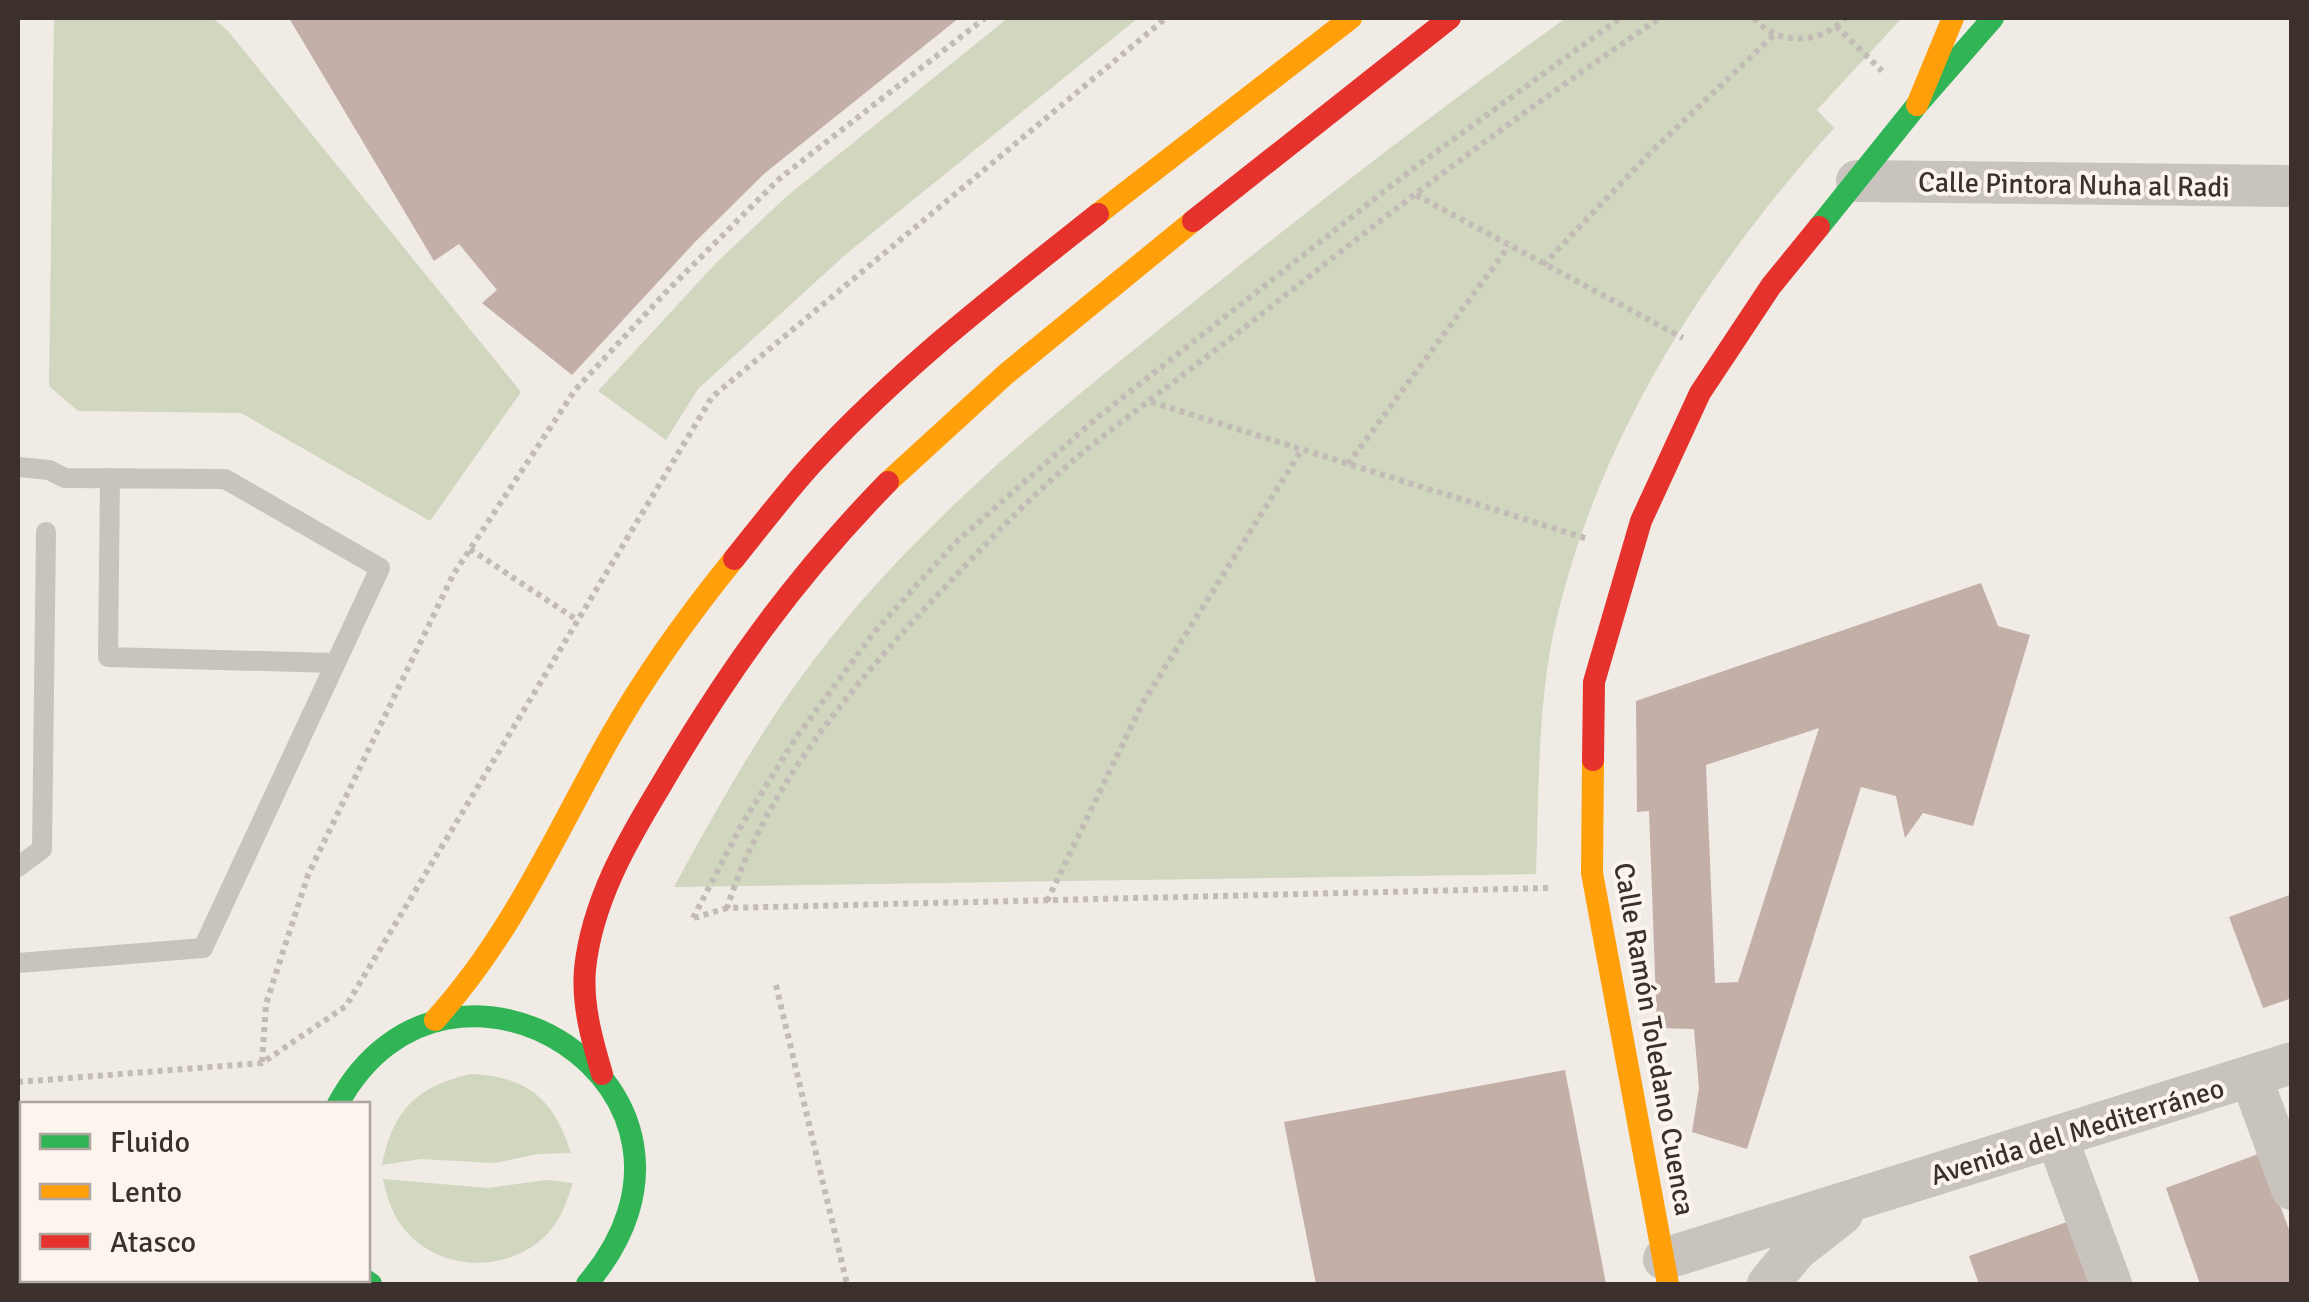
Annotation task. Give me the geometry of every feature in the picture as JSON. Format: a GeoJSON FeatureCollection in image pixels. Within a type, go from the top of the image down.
{"type":"FeatureCollection","features":[{"type":"Feature","properties":{"kind":"main road"},"geometry":{"type":"LineString","coordinates":[[435,1020],[473,978],[506,928],[610,736],[660,656],[698,602],[810,466],[966,316],[1351,18]]}},
{"type":"Feature","properties":{"kind":"main road"},"geometry":{"type":"LineString","coordinates":[[602,1074],[584,1012],[585,968],[595,918],[636,828],[705,710],[761,628],[916,454],[998,379],[1450,18]]}},
{"type":"Feature","properties":{"kind":"main road"},"geometry":{"type":"LineString","coordinates":[[1329,115],[1474,18]]}},
{"type":"Feature","properties":{"kind":"main road"},"geometry":{"type":"LineString","coordinates":[[1916,105],[1953,18]]}},
{"type":"Feature","properties":{"kind":"main road"},"geometry":{"type":"LineString","coordinates":[[1916,105],[1993,18]]}},
{"type":"Feature","properties":{"kind":"main road","name":"Calle Ramón Toledano Cuenca"},"geometry":{"type":"LineString","coordinates":[[1666,1272],[1594,887],[1594,682],[1641,521],[1700,393],[1771,286],[1916,105]]}},
{"type":"Feature","properties":{"kind":"main road"},"geometry":{"type":"LineString","coordinates":[[339,1102],[348,1082],[387,1044],[435,1020],[472,1014],[509,1017],[544,1029],[576,1048],[602,1074],[626,1114],[636,1160],[632,1206],[621,1236],[615,1250],[587,1284]]}},
{"type":"Feature","properties":{"kind":"street","name":"Calle Pintora Nuha al Radi"},"geometry":{"type":"LineString","coordinates":[[1857,181],[2292,186]]}},
{"type":"Feature","properties":{"kind":"street","name":"Avenida del Mediterráneo"},"geometry":{"type":"LineString","coordinates":[[1666,1272],[1862,1198],[2292,1063]]}},
{"type":"Feature","properties":{"kind":"street"},"geometry":{"type":"LineString","coordinates":[[2251,1077],[2292,1189]]}},
{"type":"Feature","properties":{"kind":"street"},"geometry":{"type":"LineString","coordinates":[[2058,1138],[2111,1284]]}},
{"type":"Feature","properties":{"kind":"street","name":"Avenida del Mediterráneo"},"geometry":{"type":"LineString","coordinates":[[1768,1284],[1796,1250],[1862,1198]]}},
{"type":"Feature","properties":{"kind":"lane"},"geometry":{"type":"LineString","coordinates":[[18,467],[49,470],[64,478],[225,479],[380,568],[203,948],[18,964]]}},
{"type":"Feature","properties":{"kind":"lane"},"geometry":{"type":"LineString","coordinates":[[110,478],[108,658],[336,663]]}},
{"type":"Feature","properties":{"kind":"lane"},"geometry":{"type":"LineString","coordinates":[[18,867],[42,849],[46,532]]}},
{"type":"Feature","properties":{"kind":"path"},"geometry":{"type":"LineString","coordinates":[[262,1063],[266,1004],[308,875],[453,574],[575,390],[778,179],[985,18]]}},
{"type":"Feature","properties":{"kind":"path"},"geometry":{"type":"LineString","coordinates":[[18,1082],[262,1063],[346,1006],[712,397],[1166,18]]}},
{"type":"Feature","properties":{"kind":"path"},"geometry":{"type":"LineString","coordinates":[[1594,887],[727,908],[693,918],[795,739],[875,631],[955,543],[1098,417],[1410,171],[1620,18]]}},
{"type":"Feature","properties":{"kind":"path"},"geometry":{"type":"LineString","coordinates":[[727,908],[737,875],[780,792],[831,717],[890,646],[986,544],[1074,460],[1569,79],[1660,18]]}},
{"type":"Feature","properties":{"kind":"path"},"geometry":{"type":"LineString","coordinates":[[1754,18],[1774,34],[1806,39],[1845,18]]}},
{"type":"Feature","properties":{"kind":"path"},"geometry":{"type":"LineString","coordinates":[[1836,26],[1916,105]]}},
{"type":"Feature","properties":{"kind":"path"},"geometry":{"type":"LineString","coordinates":[[1543,264],[1651,152],[1774,34]]}},
{"type":"Feature","properties":{"kind":"path"},"geometry":{"type":"LineString","coordinates":[[1416,195],[1723,359]]}},
{"type":"Feature","properties":{"kind":"path"},"geometry":{"type":"LineString","coordinates":[[1348,464],[1509,246]]}},
{"type":"Feature","properties":{"kind":"path"},"geometry":{"type":"LineString","coordinates":[[1150,402],[1632,553]]}},
{"type":"Feature","properties":{"kind":"path"},"geometry":{"type":"LineString","coordinates":[[1046,901],[1142,704],[1302,449]]}},
{"type":"Feature","properties":{"kind":"path"},"geometry":{"type":"LineString","coordinates":[[470,549],[576,620]]}},
{"type":"Feature","properties":{"kind":"path"},"geometry":{"type":"LineString","coordinates":[[776,985],[847,1284]]}},
{"type":"Feature","properties":{"kind":"green space"},"geometry":{"type":"Polygon","coordinates":[[[54,18],[213,18],[228,31],[521,392],[430,521],[241,413],[78,411],[49,386],[54,18]]]}},
{"type":"Feature","properties":{"kind":"green space"},"geometry":{"type":"Polygon","coordinates":[[[1008,18],[1138,18],[845,255],[698,389],[666,440],[598,391],[716,263],[787,196],[1008,18]]]}},
{"type":"Feature","properties":{"kind":"green space"},"geometry":{"type":"Polygon","coordinates":[[[1566,18],[1902,18],[1817,110],[1834,128],[1743,238],[1702,296],[1631,418],[1601,482],[1577,548],[1550,648],[1540,745],[1536,874],[674,887],[739,772],[793,688],[853,611],[941,517],[1037,430],[1186,308],[1374,160],[1566,18]]]}},
{"type":"Feature","properties":{"kind":"green space"},"geometry":{"type":"Polygon","coordinates":[[[470,1074],[507,1080],[536,1094],[556,1118],[571,1153],[538,1154],[494,1163],[421,1159],[382,1165],[393,1129],[410,1104],[435,1086],[470,1074]]]}},
{"type":"Feature","properties":{"kind":"green space"},"geometry":{"type":"Polygon","coordinates":[[[383,1179],[488,1188],[546,1180],[573,1183],[557,1221],[533,1246],[496,1261],[476,1263],[437,1254],[419,1243],[396,1217],[383,1179]]]}},
{"type":"Feature","properties":{"kind":"green space"},"geometry":{"type":"Polygon","coordinates":[[[33,1282],[291,1284],[34,1284],[33,1282]]]}},
{"type":"Feature","properties":{"kind":"building"},"geometry":{"type":"Polygon","coordinates":[[[289,18],[959,18],[765,173],[572,375],[482,303],[497,290],[459,244],[434,261],[289,18]]]}},
{"type":"Feature","properties":{"kind":"building"},"geometry":{"type":"Polygon","coordinates":[[[1981,583],[1998,626],[2030,635],[1973,826],[1923,813],[1905,838],[1896,796],[1861,787],[1747,1149],[1692,1132],[1699,1088],[1694,1029],[1657,1028],[1649,811],[1637,812],[1636,701],[1981,583]],[[1819,728],[1706,765],[1715,983],[1738,982],[1819,728]]]}},
{"type":"Feature","properties":{"kind":"building"},"geometry":{"type":"Polygon","coordinates":[[[2292,894],[2292,998],[2263,1008],[2229,917],[2292,894]]]}},
{"type":"Feature","properties":{"kind":"building"},"geometry":{"type":"Polygon","coordinates":[[[1565,1070],[1606,1284],[1316,1284],[1284,1122],[1565,1070]]]}},
{"type":"Feature","properties":{"kind":"building"},"geometry":{"type":"Polygon","coordinates":[[[2261,1153],[2292,1238],[2292,1284],[2200,1284],[2166,1188],[2261,1153]]]}},
{"type":"Feature","properties":{"kind":"building"},"geometry":{"type":"Polygon","coordinates":[[[2067,1222],[2090,1284],[1979,1284],[1969,1256],[2067,1222]]]}},
{"type":"Feature","properties":{"kind":"traffic: fast"},"geometry":{"type":"LineString","coordinates":[[1819,227],[1993,18]]}},
{"type":"Feature","properties":{"kind":"traffic: fast"},"geometry":{"type":"LineString","coordinates":[[340,1102],[387,1045],[447,1019],[509,1020],[566,1045],[610,1088],[633,1145],[628,1212],[587,1284]]}},
{"type":"Feature","properties":{"kind":"traffic: slow"},"geometry":{"type":"LineString","coordinates":[[1098,214],[1351,18]]}},
{"type":"Feature","properties":{"kind":"traffic: slow"},"geometry":{"type":"LineString","coordinates":[[1917,105],[1953,18]]}},
{"type":"Feature","properties":{"kind":"traffic: slow"},"geometry":{"type":"LineString","coordinates":[[888,482],[1006,374],[1193,221]]}},
{"type":"Feature","properties":{"kind":"traffic: slow"},"geometry":{"type":"LineString","coordinates":[[435,1020],[509,921],[636,694],[734,559]]}},
{"type":"Feature","properties":{"kind":"traffic: slow"},"geometry":{"type":"LineString","coordinates":[[1593,760],[1592,873],[1668,1284]]}},
{"type":"Feature","properties":{"kind":"traffic: jam"},"geometry":{"type":"LineString","coordinates":[[1193,221],[1450,18]]}},
{"type":"Feature","properties":{"kind":"traffic: jam"},"geometry":{"type":"LineString","coordinates":[[734,559],[811,465],[878,397],[1098,214]]}},
{"type":"Feature","properties":{"kind":"traffic: jam"},"geometry":{"type":"LineString","coordinates":[[1593,760],[1594,682],[1641,521],[1700,393],[1771,286],[1819,227]]}},
{"type":"Feature","properties":{"kind":"traffic: jam"},"geometry":{"type":"LineString","coordinates":[[602,1074],[591,1035],[584,982],[595,920],[612,874],[647,808],[737,665],[793,590],[888,482]]}}]}
